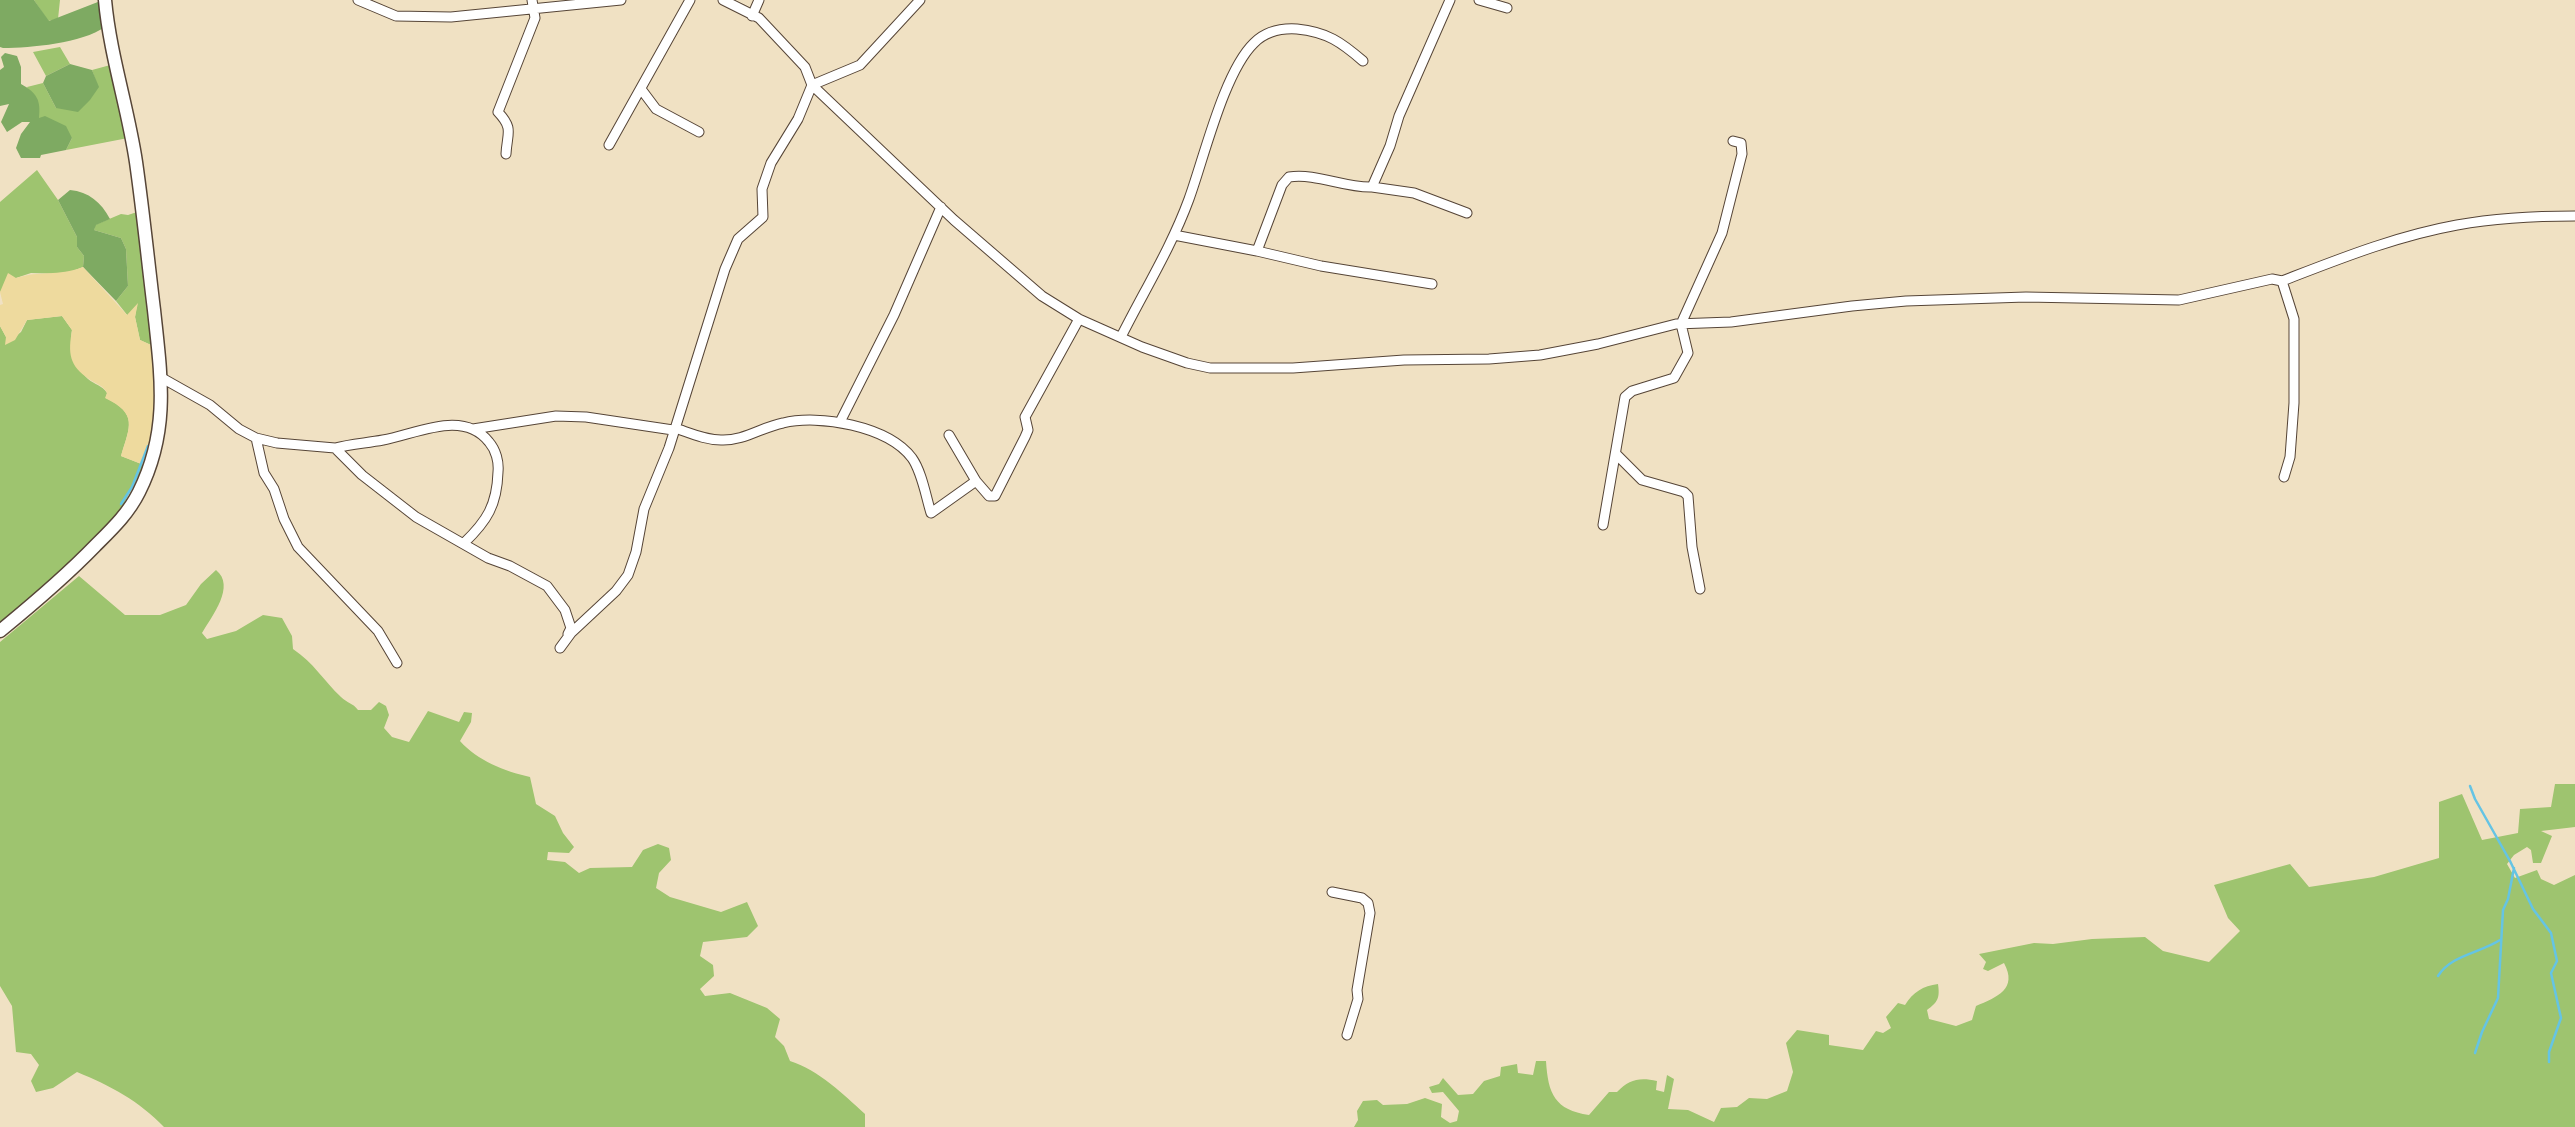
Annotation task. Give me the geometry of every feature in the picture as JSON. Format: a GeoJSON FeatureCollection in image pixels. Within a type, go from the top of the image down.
{"type":"FeatureCollection","features":[{"type":"Feature","properties":{"kind":"main road"},"geometry":{"type":"LineString","coordinates":[[0,631],[62,581],[122,519],[138,494],[156,447],[162,378],[136,163],[112,49],[106,0]]}},
{"type":"Feature","properties":{"kind":"street"},"geometry":{"type":"LineString","coordinates":[[358,0],[396,16],[452,17],[532,4],[621,0]]}},
{"type":"Feature","properties":{"kind":"street"},"geometry":{"type":"LineString","coordinates":[[610,145],[690,0]]}},
{"type":"Feature","properties":{"kind":"street"},"geometry":{"type":"LineString","coordinates":[[723,0],[759,18],[805,67],[812,85],[1042,296],[1079,319],[1121,338],[1165,356],[1210,368],[1293,368],[1404,360],[1489,359],[1541,355],[1681,324],[1731,322],[1906,301],[2081,296],[2127,301],[2179,300],[2272,279],[2282,281],[2351,255],[2458,225],[2509,218],[2575,216]]}},
{"type":"Feature","properties":{"kind":"street"},"geometry":{"type":"LineString","coordinates":[[752,16],[759,0]]}},
{"type":"Feature","properties":{"kind":"street"},"geometry":{"type":"LineString","coordinates":[[335,448],[396,503],[441,533],[547,586],[565,610],[571,628],[560,648],[616,591],[628,575],[636,552],[644,509],[675,428],[725,269],[737,239],[763,217],[762,189],[771,163],[798,119],[812,85],[860,65],[920,0]]}},
{"type":"Feature","properties":{"kind":"street"},"geometry":{"type":"LineString","coordinates":[[1372,187],[1390,146],[1399,116],[1450,0]]}},
{"type":"Feature","properties":{"kind":"street"},"geometry":{"type":"LineString","coordinates":[[1479,0],[1507,8]]}},
{"type":"Feature","properties":{"kind":"street"},"geometry":{"type":"LineString","coordinates":[[506,154],[510,133],[507,122],[498,111],[535,18],[532,4]]}},
{"type":"Feature","properties":{"kind":"street"},"geometry":{"type":"LineString","coordinates":[[1121,338],[1174,235],[1231,80],[1240,61],[1254,43],[1272,31],[1310,31],[1343,43],[1363,61]]}},
{"type":"Feature","properties":{"kind":"street"},"geometry":{"type":"LineString","coordinates":[[641,89],[656,109],[699,132]]}},
{"type":"Feature","properties":{"kind":"street"},"geometry":{"type":"LineString","coordinates":[[1603,525],[1625,397],[1632,391],[1674,378],[1684,360],[1688,347],[1681,324],[1722,233],[1742,154],[1741,143],[1733,141]]}},
{"type":"Feature","properties":{"kind":"street"},"geometry":{"type":"LineString","coordinates":[[1257,251],[1282,185],[1289,177],[1300,176],[1414,193],[1467,213]]}},
{"type":"Feature","properties":{"kind":"street"},"geometry":{"type":"LineString","coordinates":[[840,422],[894,315],[941,206]]}},
{"type":"Feature","properties":{"kind":"street"},"geometry":{"type":"LineString","coordinates":[[1174,235],[1321,266],[1432,284]]}},
{"type":"Feature","properties":{"kind":"street"},"geometry":{"type":"LineString","coordinates":[[2282,281],[2294,318],[2295,331],[2290,457],[2284,477]]}},
{"type":"Feature","properties":{"kind":"street"},"geometry":{"type":"LineString","coordinates":[[949,435],[976,481],[989,496],[995,496],[1028,430],[1025,417],[1079,319]]}},
{"type":"Feature","properties":{"kind":"street"},"geometry":{"type":"LineString","coordinates":[[162,378],[210,405],[239,429],[256,438],[277,443],[335,448],[445,425],[463,425],[482,432],[494,448],[499,468],[497,484],[485,523],[464,543]]}},
{"type":"Feature","properties":{"kind":"street"},"geometry":{"type":"LineString","coordinates":[[473,429],[556,416],[586,417],[664,429],[675,428],[706,438],[723,440],[746,437],[782,423],[804,420],[840,422],[889,439],[904,449],[914,460],[931,513],[976,481]]}},
{"type":"Feature","properties":{"kind":"street"},"geometry":{"type":"LineString","coordinates":[[256,438],[264,472],[275,489],[284,519],[298,547],[379,631],[397,663]]}},
{"type":"Feature","properties":{"kind":"street"},"geometry":{"type":"LineString","coordinates":[[1616,454],[1642,480],[1684,492],[1688,496],[1692,547],[1700,589]]}},
{"type":"Feature","properties":{"kind":"street"},"geometry":{"type":"LineString","coordinates":[[1332,892],[1362,898],[1368,903],[1370,913],[1357,990],[1358,999],[1347,1035]]}},
{"type":"Feature","properties":{"kind":"green space"},"geometry":{"type":"Polygon","coordinates":[[[0,0],[34,0],[49,21],[103,0],[105,27],[70,41],[3,48],[0,47],[0,0]]]}},
{"type":"Feature","properties":{"kind":"green space"},"geometry":{"type":"Polygon","coordinates":[[[34,0],[60,0],[58,19],[48,21],[34,0]]]}},
{"type":"Feature","properties":{"kind":"green space"},"geometry":{"type":"Polygon","coordinates":[[[60,47],[70,64],[46,76],[33,52],[60,47]]]}},
{"type":"Feature","properties":{"kind":"green space"},"geometry":{"type":"Polygon","coordinates":[[[5,53],[17,56],[21,67],[21,84],[37,98],[39,118],[45,116],[66,126],[72,138],[66,150],[41,155],[40,158],[21,158],[16,148],[21,134],[30,122],[22,122],[7,132],[1,122],[9,104],[0,106],[0,70],[4,67],[1,57],[5,53]]]}},
{"type":"Feature","properties":{"kind":"green space"},"geometry":{"type":"Polygon","coordinates":[[[70,64],[92,70],[99,87],[78,112],[56,108],[43,83],[46,76],[70,64]]]}},
{"type":"Feature","properties":{"kind":"green space"},"geometry":{"type":"Polygon","coordinates":[[[114,64],[128,138],[66,150],[72,138],[39,118],[27,87],[43,83],[56,108],[98,87],[92,70],[114,64]]]}},
{"type":"Feature","properties":{"kind":"green space"},"geometry":{"type":"Polygon","coordinates":[[[37,170],[58,200],[77,237],[77,247],[84,256],[83,267],[65,274],[31,273],[16,278],[0,292],[0,202],[37,170]]]}},
{"type":"Feature","properties":{"kind":"green space"},"geometry":{"type":"Polygon","coordinates":[[[70,190],[89,196],[103,208],[110,219],[96,225],[94,230],[121,238],[126,249],[128,286],[116,301],[83,267],[84,256],[77,247],[77,237],[58,200],[70,190]]]}},
{"type":"Feature","properties":{"kind":"green space"},"geometry":{"type":"Polygon","coordinates":[[[137,212],[151,345],[140,340],[135,317],[137,305],[128,316],[116,301],[128,286],[126,249],[121,238],[94,230],[95,225],[121,214],[137,212]]]}},
{"type":"Feature","properties":{"kind":"green space"},"geometry":{"type":"Polygon","coordinates":[[[62,316],[72,330],[73,349],[80,369],[88,379],[105,390],[106,398],[127,415],[129,429],[121,456],[144,465],[120,511],[85,552],[0,623],[0,326],[6,337],[6,344],[21,332],[27,320],[62,316]]]}},
{"type":"Feature","properties":{"kind":"green space"},"geometry":{"type":"Polygon","coordinates":[[[216,570],[222,577],[223,592],[202,633],[207,639],[236,631],[263,615],[282,618],[292,636],[293,649],[313,666],[341,697],[358,710],[371,710],[379,702],[386,706],[389,715],[384,728],[392,737],[409,742],[428,711],[459,722],[464,712],[472,713],[471,722],[460,741],[492,764],[530,777],[536,804],[555,816],[574,847],[569,853],[548,852],[547,860],[565,862],[579,873],[590,868],[632,867],[643,850],[658,844],[669,848],[671,860],[659,873],[656,888],[670,897],[721,912],[747,902],[758,926],[747,937],[703,942],[700,956],[713,965],[714,976],[700,989],[705,996],[730,993],[767,1008],[780,1019],[775,1037],[784,1046],[790,1061],[821,1077],[848,1098],[865,1114],[865,1127],[164,1127],[145,1109],[124,1095],[77,1072],[53,1088],[36,1092],[31,1081],[39,1065],[31,1054],[16,1052],[12,1006],[0,986],[0,642],[79,576],[125,615],[160,615],[186,605],[201,584],[216,570]]]}},
{"type":"Feature","properties":{"kind":"green space"},"geometry":{"type":"Polygon","coordinates":[[[2555,784],[2575,784],[2575,827],[2541,831],[2552,836],[2541,863],[2533,863],[2531,850],[2527,847],[2514,855],[2507,864],[2515,878],[2537,870],[2541,879],[2554,885],[2575,875],[2575,1127],[1354,1127],[1358,1120],[1357,1111],[1363,1101],[1377,1100],[1383,1105],[1407,1104],[1425,1098],[1442,1104],[1441,1117],[1450,1123],[1457,1121],[1459,1111],[1443,1092],[1432,1093],[1429,1087],[1439,1084],[1443,1078],[1458,1095],[1473,1094],[1484,1081],[1500,1076],[1501,1067],[1517,1064],[1518,1073],[1533,1075],[1536,1061],[1546,1061],[1549,1083],[1556,1098],[1577,1113],[1589,1115],[1609,1092],[1617,1092],[1635,1080],[1657,1081],[1656,1090],[1664,1092],[1667,1075],[1674,1079],[1668,1109],[1688,1110],[1714,1122],[1721,1108],[1737,1107],[1749,1098],[1767,1099],[1787,1091],[1793,1072],[1786,1043],[1797,1030],[1829,1035],[1829,1045],[1863,1050],[1876,1031],[1883,1033],[1891,1028],[1886,1017],[1898,1003],[1905,1005],[1919,990],[1938,984],[1937,999],[1927,1010],[1929,1019],[1956,1026],[1972,1020],[1976,1006],[2003,991],[2008,979],[2004,963],[1988,971],[1983,969],[1986,962],[1979,954],[2034,943],[2145,937],[2163,951],[2209,962],[2240,931],[2228,918],[2214,885],[2290,864],[2309,887],[2374,877],[2439,858],[2439,802],[2462,794],[2482,840],[2518,833],[2520,809],[2551,807],[2555,784]]]}},
{"type":"Feature","properties":{"kind":"sand"},"geometry":{"type":"Polygon","coordinates":[[[83,267],[127,315],[138,303],[135,317],[140,340],[151,345],[156,406],[153,436],[144,465],[121,456],[129,429],[127,415],[105,398],[107,393],[103,388],[77,369],[70,352],[72,330],[62,316],[27,320],[15,340],[5,345],[6,337],[0,326],[0,305],[3,304],[0,292],[8,273],[16,278],[83,267]]]}},
{"type":"Feature","properties":{"kind":"waterway"},"geometry":{"type":"LineString","coordinates":[[121,504],[132,487],[148,446]]}},
{"type":"Feature","properties":{"kind":"waterway"},"geometry":{"type":"LineString","coordinates":[[2470,786],[2533,909],[2551,933],[2557,961],[2551,973],[2561,1018],[2549,1052],[2549,1062]]}},
{"type":"Feature","properties":{"kind":"waterway"},"geometry":{"type":"LineString","coordinates":[[2475,1053],[2498,998],[2503,910],[2514,868]]}},
{"type":"Feature","properties":{"kind":"waterway"},"geometry":{"type":"LineString","coordinates":[[2438,976],[2450,963],[2500,940]]}}]}
